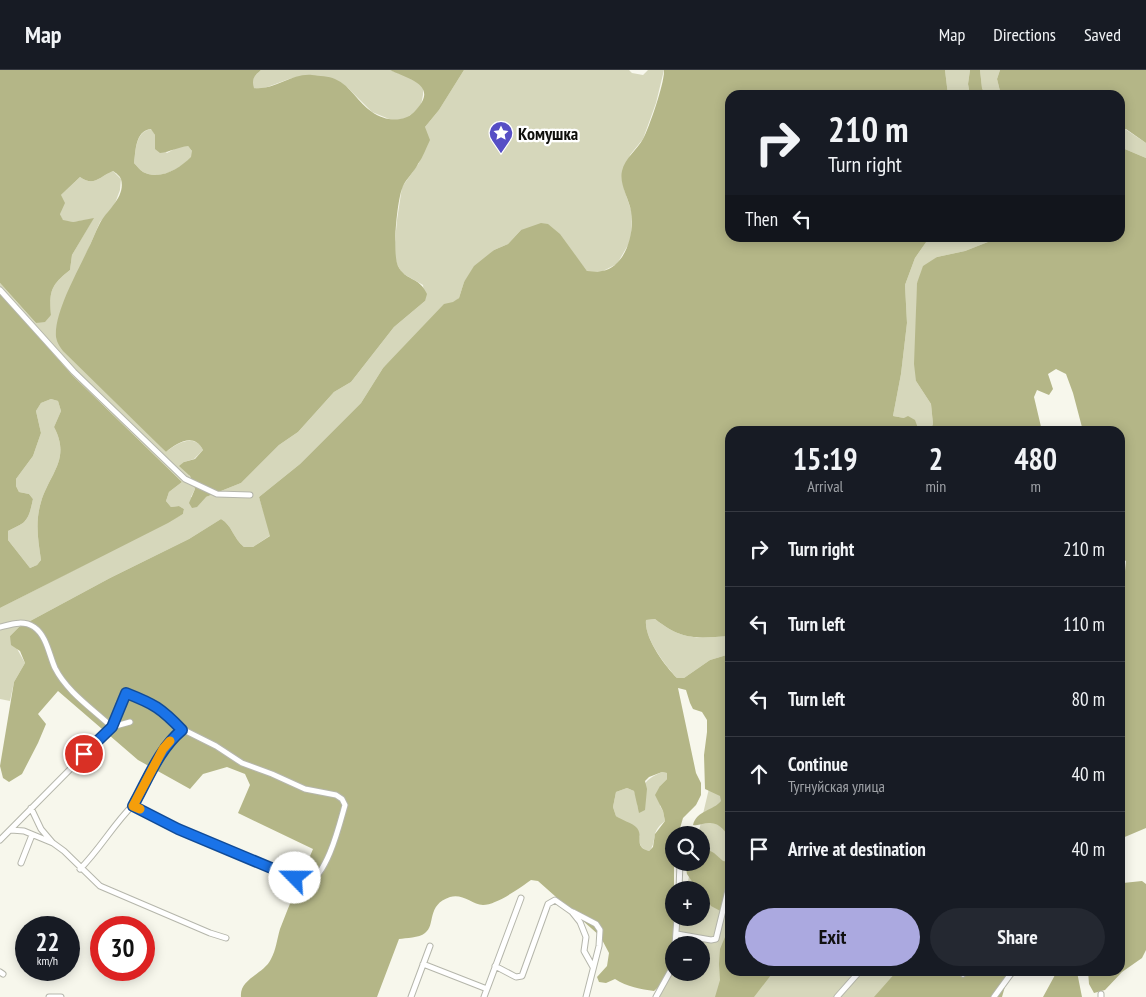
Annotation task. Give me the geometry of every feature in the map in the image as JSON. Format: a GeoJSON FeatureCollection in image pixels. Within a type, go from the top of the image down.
{"type":"FeatureCollection","features":[{"type":"Feature","properties":{"kind":"street"},"geometry":{"type":"LineString","coordinates":[[0,290],[74,372],[185,478],[217,494],[250,495]]}},
{"type":"Feature","properties":{"kind":"street"},"geometry":{"type":"LineString","coordinates":[[0,626],[25,622],[36,628],[45,643],[56,669],[66,684],[112,727]]}},
{"type":"Feature","properties":{"kind":"street"},"geometry":{"type":"LineString","coordinates":[[0,831],[2,838],[112,727],[126,693],[154,704],[166,712],[182,730],[216,746],[242,763],[305,789],[336,795],[342,799],[345,805],[335,839],[325,863],[308,884],[178,829],[133,806]]}},
{"type":"Feature","properties":{"kind":"street"},"geometry":{"type":"LineString","coordinates":[[112,727],[130,722]]}},
{"type":"Feature","properties":{"kind":"street"},"geometry":{"type":"LineString","coordinates":[[80,869],[111,829],[133,806],[163,749],[182,730]]}},
{"type":"Feature","properties":{"kind":"street"},"geometry":{"type":"LineString","coordinates":[[31,808],[41,829],[52,843]]}},
{"type":"Feature","properties":{"kind":"street"},"geometry":{"type":"LineString","coordinates":[[11,830],[24,831],[52,843],[64,851],[80,869],[100,886],[210,934],[226,938]]}},
{"type":"Feature","properties":{"kind":"street"},"geometry":{"type":"LineString","coordinates":[[21,862],[32,835]]}},
{"type":"Feature","properties":{"kind":"street"},"geometry":{"type":"LineString","coordinates":[[484,997],[521,898]]}},
{"type":"Feature","properties":{"kind":"street"},"geometry":{"type":"LineString","coordinates":[[495,966],[516,977],[522,976],[548,904],[555,900],[572,912],[596,924],[600,930],[599,946],[586,997]]}},
{"type":"Feature","properties":{"kind":"street"},"geometry":{"type":"LineString","coordinates":[[677,926],[677,934],[714,940],[725,902]]}},
{"type":"Feature","properties":{"kind":"street"},"geometry":{"type":"LineString","coordinates":[[572,912],[580,922],[586,937],[584,951],[593,967]]}},
{"type":"Feature","properties":{"kind":"street"},"geometry":{"type":"LineString","coordinates":[[411,997],[430,946]]}},
{"type":"Feature","properties":{"kind":"street"},"geometry":{"type":"LineString","coordinates":[[423,964],[487,988]]}},
{"type":"Feature","properties":{"kind":"street"},"geometry":{"type":"LineString","coordinates":[[837,997],[856,976]]}},
{"type":"Feature","properties":{"kind":"street"},"geometry":{"type":"LineString","coordinates":[[994,997],[1009,976]]}},
{"type":"Feature","properties":{"kind":"street"},"geometry":{"type":"LineString","coordinates":[[656,997],[665,981]]}},
{"type":"Feature","properties":{"kind":"street"},"geometry":{"type":"LineString","coordinates":[[49,997],[61,997]]}},
{"type":"Feature","properties":{"kind":"green space"},"geometry":{"type":"Polygon","coordinates":[[[0,70],[261,70],[253,80],[254,88],[268,87],[305,75],[324,76],[341,82],[372,112],[394,120],[410,116],[421,103],[424,95],[423,89],[419,84],[390,70],[464,70],[439,110],[425,127],[430,140],[420,161],[403,186],[399,202],[395,238],[396,259],[401,271],[424,288],[427,294],[425,301],[394,327],[351,382],[334,392],[298,432],[279,445],[241,483],[206,497],[197,507],[192,508],[189,503],[195,489],[190,476],[179,466],[184,462],[195,459],[203,450],[199,445],[195,441],[185,441],[175,445],[166,452],[63,351],[56,339],[56,327],[67,293],[100,223],[121,192],[122,186],[119,176],[113,171],[93,181],[80,177],[61,195],[65,203],[60,214],[63,220],[73,222],[94,218],[72,255],[70,270],[59,280],[53,289],[50,300],[51,315],[45,322],[36,323],[0,283],[0,70]],[[151,129],[142,133],[137,142],[134,163],[143,172],[156,175],[163,174],[175,169],[191,157],[192,151],[188,146],[160,153],[155,149],[155,135],[151,129]]]}},
{"type":"Feature","properties":{"kind":"green space"},"geometry":{"type":"Polygon","coordinates":[[[261,70],[390,70],[417,80],[423,88],[423,95],[421,105],[413,113],[406,118],[394,121],[372,112],[348,88],[334,79],[309,75],[289,79],[262,89],[253,88],[254,78],[261,70]]]}},
{"type":"Feature","properties":{"kind":"green space"},"geometry":{"type":"Polygon","coordinates":[[[464,70],[629,70],[632,73],[643,75],[648,70],[664,70],[656,103],[643,139],[630,155],[624,189],[632,213],[631,240],[617,264],[603,271],[587,271],[576,257],[521,230],[508,244],[494,250],[464,282],[459,298],[383,368],[361,403],[300,464],[259,497],[271,535],[253,547],[244,547],[237,540],[228,525],[221,519],[189,539],[110,578],[19,627],[10,636],[25,663],[14,682],[10,701],[0,699],[0,608],[183,514],[184,509],[179,506],[171,507],[166,501],[169,492],[182,482],[73,376],[36,334],[30,323],[0,294],[0,283],[36,323],[51,315],[50,300],[53,289],[59,280],[70,270],[72,255],[93,219],[73,222],[63,221],[60,214],[61,195],[80,177],[93,181],[113,171],[121,179],[120,190],[114,206],[100,222],[63,307],[56,336],[166,452],[186,441],[195,442],[200,445],[203,450],[194,459],[184,462],[195,489],[191,497],[206,497],[241,483],[279,445],[298,432],[334,392],[351,382],[394,327],[425,301],[423,285],[402,273],[394,253],[402,187],[419,163],[425,127],[439,110],[464,70]]]}},
{"type":"Feature","properties":{"kind":"green space"},"geometry":{"type":"Polygon","coordinates":[[[664,70],[945,70],[947,90],[725,90],[725,242],[926,242],[915,258],[905,285],[907,323],[901,374],[893,416],[904,418],[908,416],[915,420],[917,426],[725,426],[725,636],[699,637],[682,635],[655,619],[646,620],[648,635],[652,643],[661,659],[677,678],[684,678],[710,660],[725,656],[725,831],[713,823],[693,825],[698,816],[721,801],[720,796],[705,789],[704,755],[707,720],[702,712],[693,709],[686,690],[678,688],[696,773],[701,783],[701,795],[696,805],[683,818],[681,826],[665,826],[665,871],[674,871],[674,881],[665,881],[665,926],[674,926],[674,936],[665,936],[665,979],[654,991],[629,986],[615,979],[606,983],[599,982],[597,977],[607,966],[609,953],[600,936],[538,881],[531,880],[508,896],[488,904],[479,904],[459,896],[450,897],[442,901],[434,910],[430,925],[425,933],[416,937],[399,939],[377,997],[241,997],[241,991],[244,986],[268,964],[273,956],[280,929],[313,849],[238,813],[250,785],[245,774],[227,767],[203,774],[190,789],[138,760],[58,691],[38,714],[46,724],[22,774],[9,782],[3,778],[0,766],[14,682],[25,663],[20,651],[11,645],[10,636],[19,627],[110,578],[189,539],[221,519],[228,525],[237,540],[244,547],[253,547],[270,536],[259,497],[300,464],[361,403],[383,368],[444,304],[459,298],[464,282],[474,266],[494,250],[508,244],[521,230],[541,223],[548,224],[560,234],[587,271],[602,271],[617,263],[627,247],[632,229],[631,211],[623,186],[622,171],[646,133],[656,105],[664,70]],[[662,772],[649,777],[645,781],[647,789],[645,810],[639,813],[634,791],[627,788],[616,792],[613,807],[616,816],[637,828],[641,847],[649,851],[653,847],[655,834],[665,821],[663,811],[655,795],[667,779],[667,773],[662,772]]]}},
{"type":"Feature","properties":{"kind":"green space"},"geometry":{"type":"Polygon","coordinates":[[[945,70],[970,70],[969,90],[947,90],[945,70]]]}},
{"type":"Feature","properties":{"kind":"green space"},"geometry":{"type":"Polygon","coordinates":[[[970,70],[980,70],[983,90],[969,90],[970,70]]]}},
{"type":"Feature","properties":{"kind":"green space"},"geometry":{"type":"Polygon","coordinates":[[[980,70],[1000,70],[997,79],[1000,90],[983,90],[980,70]]]}},
{"type":"Feature","properties":{"kind":"green space"},"geometry":{"type":"Polygon","coordinates":[[[1000,70],[1146,70],[1146,143],[1125,129],[1125,90],[1000,90],[997,79],[1000,70]]]}},
{"type":"Feature","properties":{"kind":"green space"},"geometry":{"type":"Polygon","coordinates":[[[152,129],[155,135],[155,143],[167,153],[180,146],[188,146],[192,151],[192,157],[170,172],[157,175],[143,172],[134,163],[137,142],[142,133],[152,129]]]}},
{"type":"Feature","properties":{"kind":"green space"},"geometry":{"type":"Polygon","coordinates":[[[1125,129],[1146,143],[1146,158],[1125,149],[1125,129]]]}},
{"type":"Feature","properties":{"kind":"green space"},"geometry":{"type":"Polygon","coordinates":[[[1125,149],[1146,158],[1146,828],[1125,837],[1125,426],[1082,426],[1066,374],[1056,369],[1048,374],[1053,389],[1049,395],[1037,390],[1034,397],[1041,426],[932,426],[931,404],[916,381],[914,364],[917,283],[923,266],[937,257],[965,251],[988,242],[1125,242],[1125,149]]]}},
{"type":"Feature","properties":{"kind":"green space"},"geometry":{"type":"Polygon","coordinates":[[[926,242],[988,242],[965,251],[937,257],[917,283],[916,381],[931,404],[932,426],[916,426],[904,418],[893,416],[901,374],[907,323],[905,285],[915,258],[926,242]]]}},
{"type":"Feature","properties":{"kind":"green space"},"geometry":{"type":"Polygon","coordinates":[[[0,294],[30,323],[36,334],[73,376],[182,482],[169,492],[166,501],[171,507],[179,506],[184,509],[183,514],[168,523],[0,608],[0,294]],[[51,399],[41,403],[36,411],[41,433],[33,456],[16,479],[16,486],[19,492],[29,494],[33,499],[27,518],[23,523],[8,531],[8,540],[30,568],[37,565],[41,560],[38,531],[39,509],[60,457],[59,438],[54,427],[61,411],[58,401],[51,399]]]}},
{"type":"Feature","properties":{"kind":"green space"},"geometry":{"type":"Polygon","coordinates":[[[51,399],[58,401],[61,411],[54,427],[59,438],[60,457],[39,509],[38,531],[41,560],[37,565],[30,568],[8,540],[8,531],[23,523],[30,512],[33,499],[29,494],[19,492],[16,486],[16,479],[33,456],[41,433],[36,411],[41,403],[51,399]]]}},
{"type":"Feature","properties":{"kind":"green space"},"geometry":{"type":"Polygon","coordinates":[[[655,619],[682,635],[699,637],[725,636],[725,656],[710,660],[684,678],[677,678],[661,659],[652,643],[648,635],[646,620],[655,619]]]}},
{"type":"Feature","properties":{"kind":"green space"},"geometry":{"type":"Polygon","coordinates":[[[725,721],[725,976],[893,976],[878,997],[654,997],[665,970],[665,981],[710,981],[710,936],[675,936],[677,926],[710,926],[710,881],[688,881],[690,871],[710,871],[710,826],[700,826],[725,721]]]}},
{"type":"Feature","properties":{"kind":"green space"},"geometry":{"type":"Polygon","coordinates":[[[662,772],[667,773],[667,779],[660,786],[660,806],[665,821],[656,831],[653,846],[649,851],[641,846],[640,836],[616,816],[613,807],[616,792],[627,788],[634,791],[637,808],[646,782],[662,772]]]}},
{"type":"Feature","properties":{"kind":"green space"},"geometry":{"type":"Polygon","coordinates":[[[710,851],[725,861],[725,913],[710,904],[710,881],[692,881],[686,871],[710,871],[710,851]]]}},
{"type":"Feature","properties":{"kind":"green space"},"geometry":{"type":"Polygon","coordinates":[[[1142,881],[1146,884],[1146,950],[1142,958],[1125,970],[1125,883],[1142,881]]]}},
{"type":"Feature","properties":{"kind":"green space"},"geometry":{"type":"Polygon","coordinates":[[[725,937],[725,976],[770,976],[754,997],[715,997],[720,980],[720,949],[725,937]]]}},
{"type":"Feature","properties":{"kind":"green space"},"geometry":{"type":"Polygon","coordinates":[[[893,976],[1014,976],[1006,983],[1002,997],[874,997],[893,976]]]}},
{"type":"Feature","properties":{"kind":"green space"},"geometry":{"type":"Polygon","coordinates":[[[1054,976],[1078,976],[1082,997],[1043,997],[1054,976]]]}},
{"type":"Feature","properties":{"kind":"green space"},"geometry":{"type":"Polygon","coordinates":[[[1088,976],[1118,976],[1105,990],[1094,993],[1089,984],[1088,976]]]}},
{"type":"Feature","properties":{"kind":"slow traffic"},"geometry":{"type":"LineString","coordinates":[[140,809],[133,806],[163,749],[170,741]]}},
{"type":"Feature","properties":{"kind":"place","name":"Комушка"},"geometry":{"type":"Point","coordinates":[501,154]}},
{"type":"Feature","properties":{"kind":"route"},"geometry":{"type":"LineString","coordinates":[[84,754],[112,727],[126,693],[154,704],[166,712],[182,730],[163,749],[133,806],[178,829],[295,878]]}}]}
